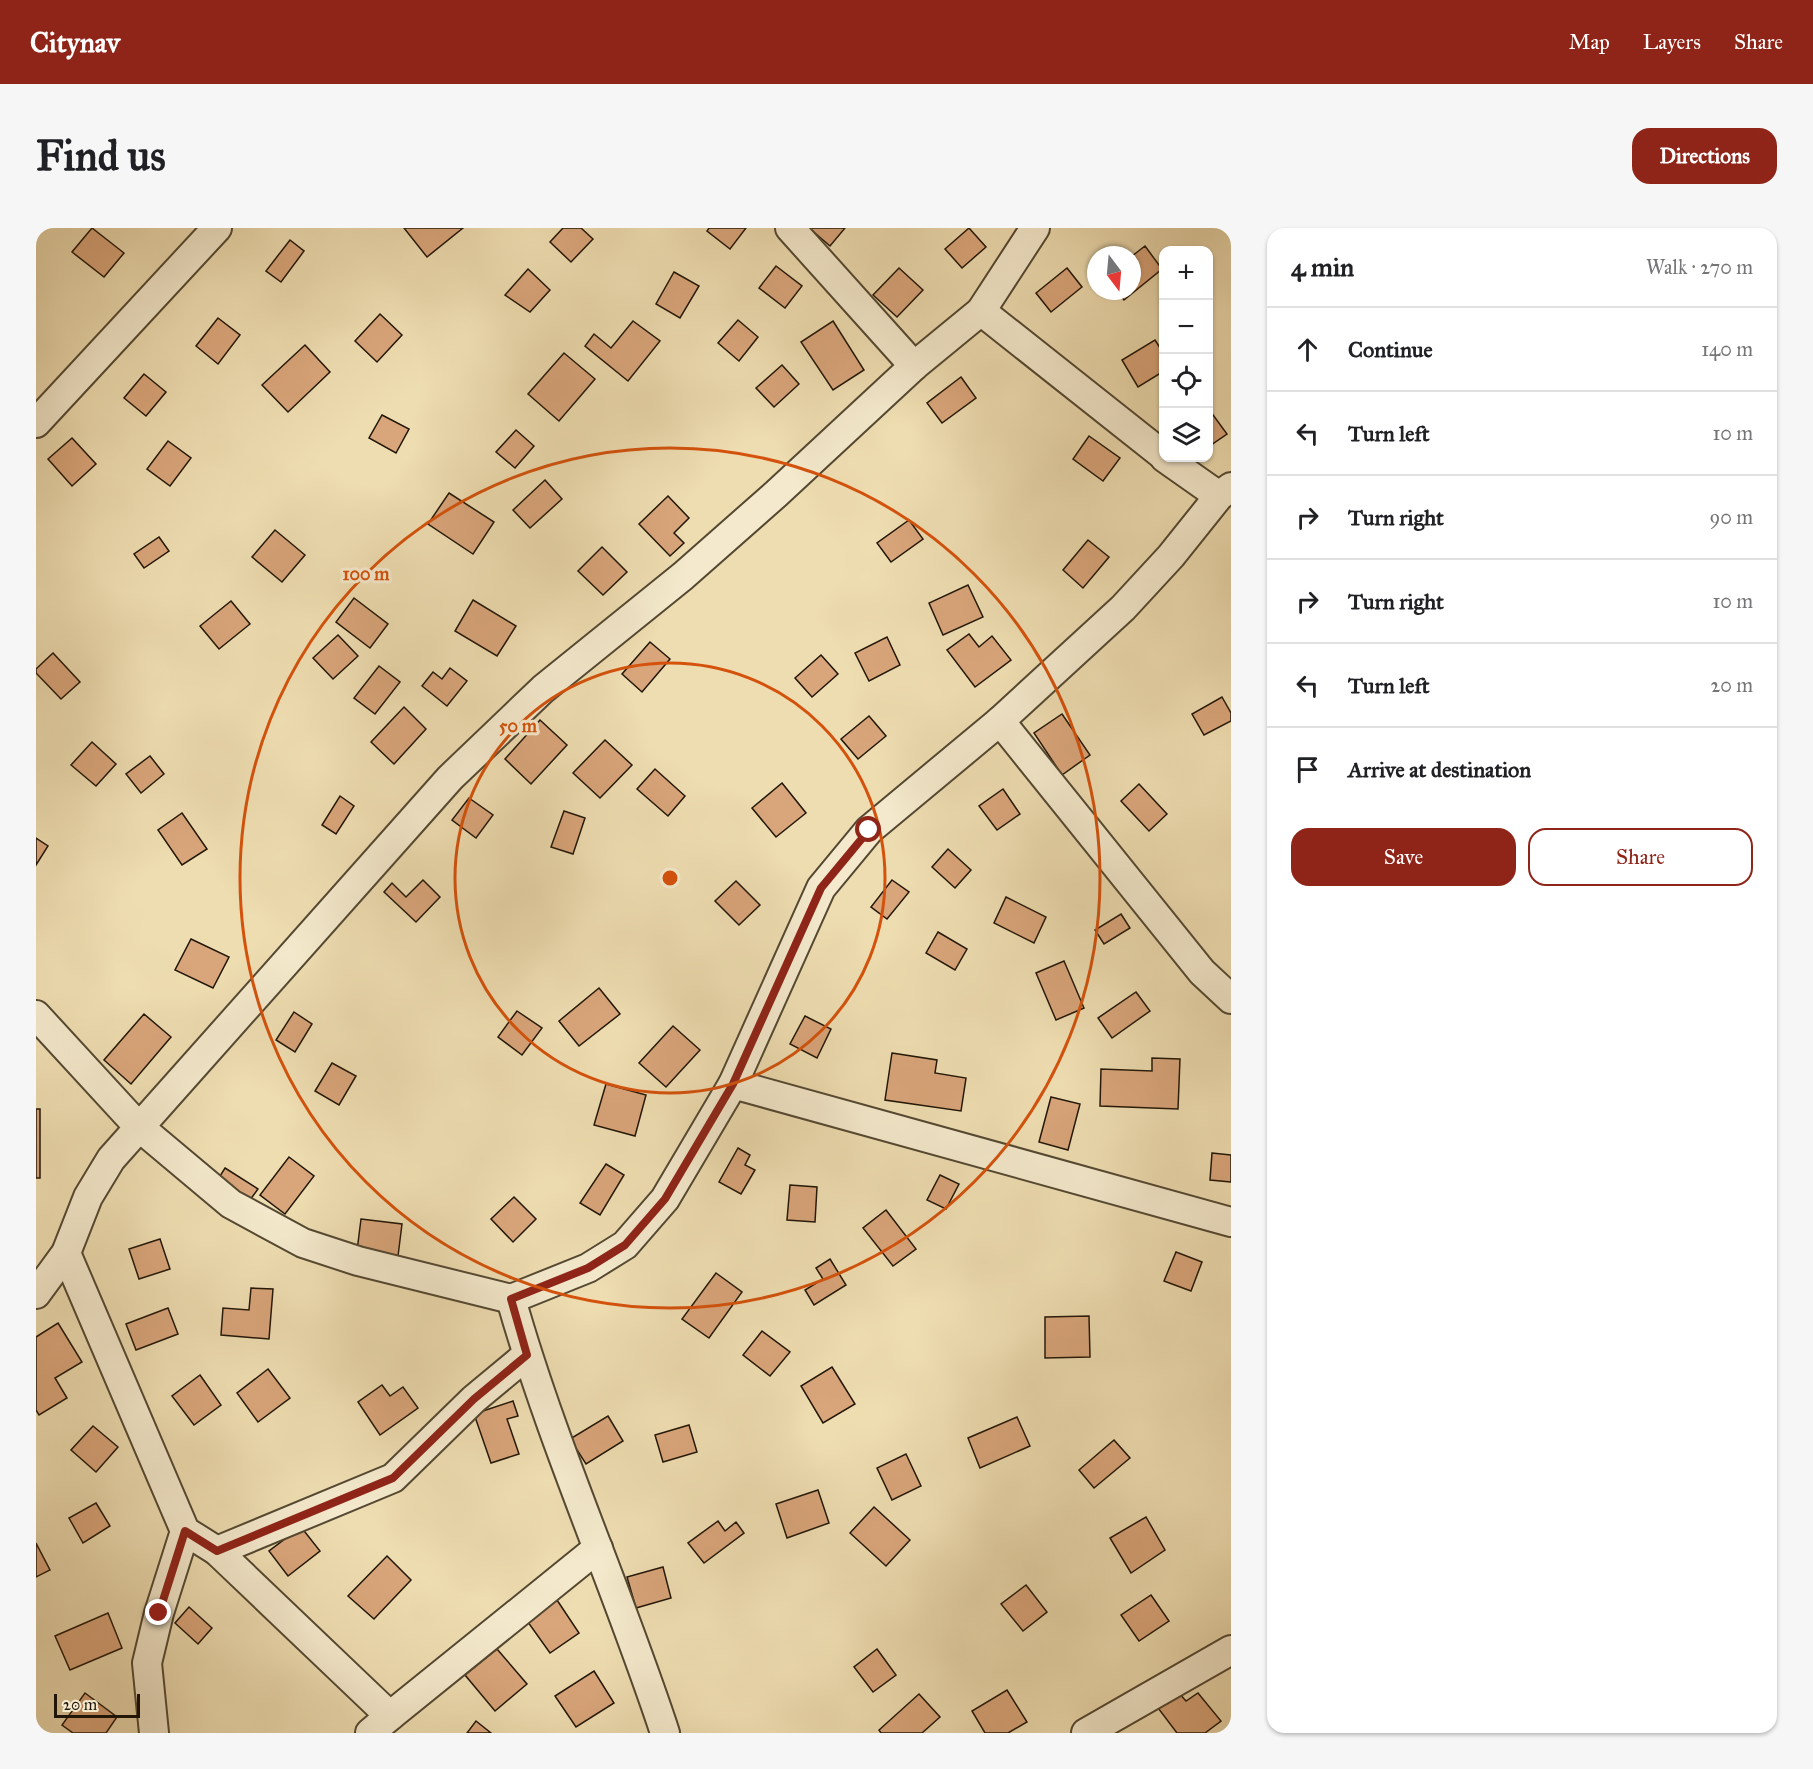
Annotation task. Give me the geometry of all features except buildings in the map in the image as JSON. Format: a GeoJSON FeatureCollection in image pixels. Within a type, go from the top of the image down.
{"type":"FeatureCollection","features":[{"type":"Feature","properties":{"kind":"street"},"geometry":{"type":"LineString","coordinates":[[36,423],[216,228]]}},
{"type":"Feature","properties":{"kind":"street"},"geometry":{"type":"LineString","coordinates":[[790,228],[914,366]]}},
{"type":"Feature","properties":{"kind":"street"},"geometry":{"type":"LineString","coordinates":[[36,1294],[66,1253],[88,1197],[111,1159],[450,778],[543,689],[683,576],[768,502],[914,366],[981,310],[1035,228]]}},
{"type":"Feature","properties":{"kind":"street"},"geometry":{"type":"LineString","coordinates":[[981,310],[1159,452]]}},
{"type":"Feature","properties":{"kind":"street"},"geometry":{"type":"LineString","coordinates":[[36,1015],[138,1126],[231,1204],[303,1243],[358,1261],[511,1299],[588,1268],[625,1245],[665,1199],[733,1084],[821,888],[869,830],[1000,721],[1123,608],[1171,556],[1225,491],[1174,462]]}},
{"type":"Feature","properties":{"kind":"street"},"geometry":{"type":"LineString","coordinates":[[1000,721],[1202,972],[1231,999]]}},
{"type":"Feature","properties":{"kind":"street"},"geometry":{"type":"LineString","coordinates":[[733,1084],[1231,1222]]}},
{"type":"Feature","properties":{"kind":"street"},"geometry":{"type":"LineString","coordinates":[[66,1253],[185,1531],[217,1551],[380,1725],[598,1548]]}},
{"type":"Feature","properties":{"kind":"street"},"geometry":{"type":"LineString","coordinates":[[511,1299],[527,1355],[636,1645],[665,1733]]}},
{"type":"Feature","properties":{"kind":"street"},"geometry":{"type":"LineString","coordinates":[[217,1551],[393,1478],[474,1399],[527,1355]]}},
{"type":"Feature","properties":{"kind":"street"},"geometry":{"type":"LineString","coordinates":[[154,1733],[147,1663],[159,1613],[185,1531]]}},
{"type":"Feature","properties":{"kind":"street"},"geometry":{"type":"LineString","coordinates":[[1086,1733],[1231,1650]]}},
{"type":"Feature","properties":{"kind":"route"},"geometry":{"type":"LineString","coordinates":[[159,1613],[185,1531],[217,1551],[393,1478],[474,1399],[527,1355],[511,1299],[588,1268],[625,1245],[665,1199],[733,1084],[821,888],[869,830]]}}]}
